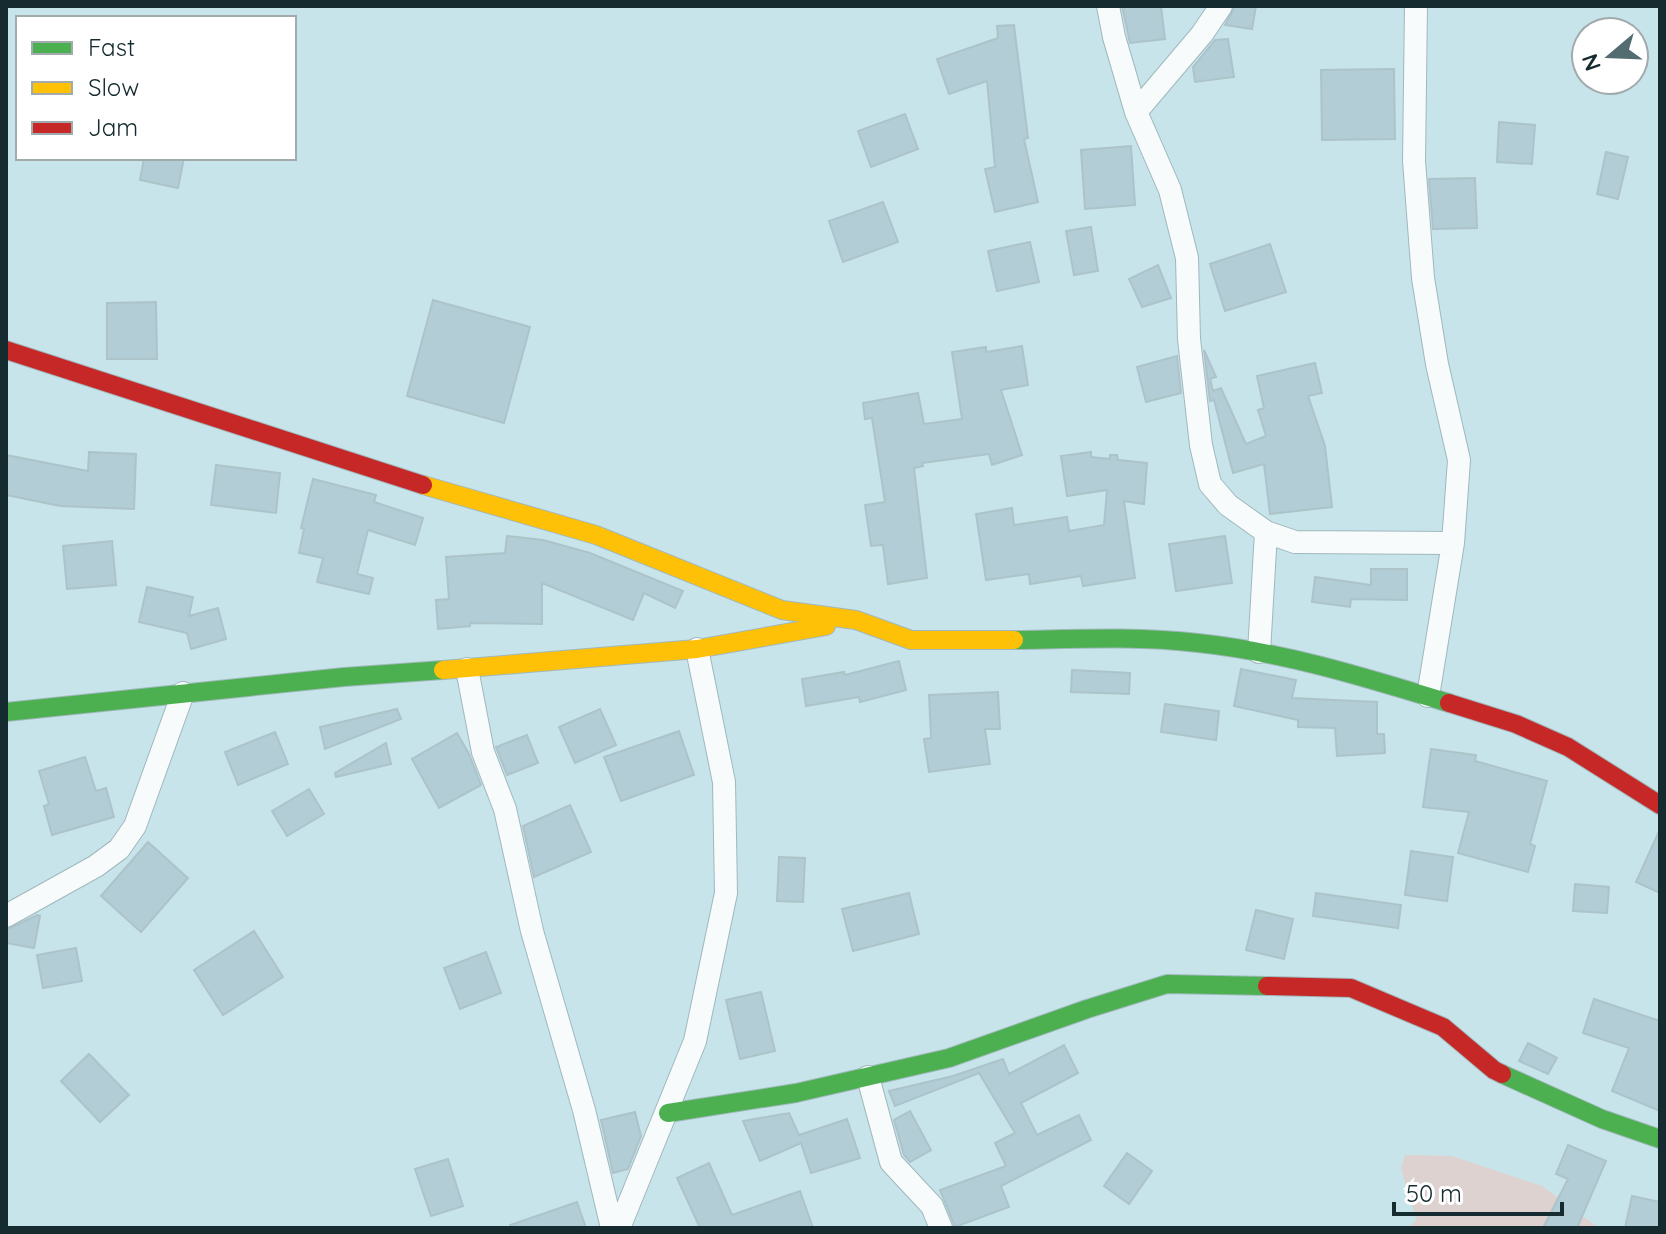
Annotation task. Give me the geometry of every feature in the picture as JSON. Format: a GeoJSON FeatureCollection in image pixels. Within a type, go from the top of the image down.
{"type":"FeatureCollection","features":[{"type":"Feature","properties":{"kind":"street"},"geometry":{"type":"LineString","coordinates":[[1108,6],[1136,112],[1170,190],[1187,258],[1189,339],[1201,445],[1210,484],[1228,505],[1266,532],[1295,542],[1453,543]]}},
{"type":"Feature","properties":{"kind":"street"},"geometry":{"type":"LineString","coordinates":[[1136,112],[1202,34],[1221,6]]}},
{"type":"Feature","properties":{"kind":"street"},"geometry":{"type":"LineString","coordinates":[[1416,6],[1416,190],[1423,278],[1437,364],[1459,460],[1453,543],[1428,696]]}},
{"type":"Feature","properties":{"kind":"street"},"geometry":{"type":"LineString","coordinates":[[6,350],[504,510],[596,535],[782,610],[856,620],[911,640],[1148,639],[1200,643],[1259,652],[1361,676],[1516,724],[1568,747],[1660,805]]}},
{"type":"Feature","properties":{"kind":"street"},"geometry":{"type":"LineString","coordinates":[[1259,652],[1266,532]]}},
{"type":"Feature","properties":{"kind":"street"},"geometry":{"type":"LineString","coordinates":[[6,712],[344,677],[697,649],[856,620]]}},
{"type":"Feature","properties":{"kind":"street"},"geometry":{"type":"LineString","coordinates":[[619,1228],[695,1041],[726,893],[724,782],[697,649]]}},
{"type":"Feature","properties":{"kind":"street"},"geometry":{"type":"LineString","coordinates":[[467,669],[483,752],[505,809],[532,931],[584,1110],[612,1228]]}},
{"type":"Feature","properties":{"kind":"street"},"geometry":{"type":"LineString","coordinates":[[6,916],[96,866],[119,849],[135,826],[183,693]]}},
{"type":"Feature","properties":{"kind":"street"},"geometry":{"type":"LineString","coordinates":[[668,1113],[796,1093],[949,1058],[1167,984],[1351,988],[1443,1027],[1494,1070],[1602,1119],[1660,1139]]}},
{"type":"Feature","properties":{"kind":"street"},"geometry":{"type":"LineString","coordinates":[[868,1077],[891,1162],[932,1206],[941,1228]]}},
{"type":"Feature","properties":{"kind":"shaded area"},"geometry":{"type":"Polygon","coordinates":[[[1405,1155],[1452,1156],[1542,1186],[1599,1228],[1408,1228],[1416,1220],[1401,1168],[1405,1155]]]}},
{"type":"Feature","properties":{"kind":"building"},"geometry":{"type":"Polygon","coordinates":[[[1122,6],[1161,6],[1165,39],[1130,43],[1122,6]]]}},
{"type":"Feature","properties":{"kind":"building"},"geometry":{"type":"Polygon","coordinates":[[[1235,6],[1256,6],[1252,29],[1225,25],[1235,6]]]}},
{"type":"Feature","properties":{"kind":"building"},"geometry":{"type":"Polygon","coordinates":[[[1014,25],[1028,138],[1024,139],[1038,202],[995,212],[985,169],[995,167],[987,81],[949,94],[937,59],[998,38],[997,26],[1014,25]]]}},
{"type":"Feature","properties":{"kind":"building"},"geometry":{"type":"Polygon","coordinates":[[[1228,39],[1234,77],[1195,82],[1193,67],[1215,40],[1228,39]]]}},
{"type":"Feature","properties":{"kind":"building"},"geometry":{"type":"Polygon","coordinates":[[[1394,69],[1395,139],[1322,140],[1321,70],[1394,69]]]}},
{"type":"Feature","properties":{"kind":"building"},"geometry":{"type":"Polygon","coordinates":[[[905,114],[918,149],[871,167],[858,131],[905,114]]]}},
{"type":"Feature","properties":{"kind":"building"},"geometry":{"type":"Polygon","coordinates":[[[1499,122],[1535,125],[1532,164],[1497,162],[1499,122]]]}},
{"type":"Feature","properties":{"kind":"building"},"geometry":{"type":"Polygon","coordinates":[[[1131,146],[1135,205],[1085,209],[1081,150],[1131,146]]]}},
{"type":"Feature","properties":{"kind":"building"},"geometry":{"type":"Polygon","coordinates":[[[1606,152],[1628,157],[1618,199],[1597,194],[1606,152]]]}},
{"type":"Feature","properties":{"kind":"building"},"geometry":{"type":"Polygon","coordinates":[[[144,160],[184,160],[178,188],[140,180],[144,160]]]}},
{"type":"Feature","properties":{"kind":"building"},"geometry":{"type":"Polygon","coordinates":[[[1475,178],[1477,228],[1433,229],[1429,179],[1475,178]]]}},
{"type":"Feature","properties":{"kind":"building"},"geometry":{"type":"Polygon","coordinates":[[[883,202],[898,242],[843,262],[829,221],[883,202]]]}},
{"type":"Feature","properties":{"kind":"building"},"geometry":{"type":"Polygon","coordinates":[[[1091,227],[1098,271],[1074,275],[1066,231],[1091,227]]]}},
{"type":"Feature","properties":{"kind":"building"},"geometry":{"type":"Polygon","coordinates":[[[1030,242],[1039,282],[997,291],[988,251],[1030,242]]]}},
{"type":"Feature","properties":{"kind":"building"},"geometry":{"type":"Polygon","coordinates":[[[1270,244],[1286,292],[1225,311],[1210,264],[1270,244]]]}},
{"type":"Feature","properties":{"kind":"building"},"geometry":{"type":"Polygon","coordinates":[[[1158,265],[1171,298],[1142,307],[1129,279],[1158,265]]]}},
{"type":"Feature","properties":{"kind":"building"},"geometry":{"type":"Polygon","coordinates":[[[433,300],[530,327],[504,423],[407,396],[433,300]]]}},
{"type":"Feature","properties":{"kind":"building"},"geometry":{"type":"Polygon","coordinates":[[[156,302],[157,359],[107,359],[107,303],[156,302]]]}},
{"type":"Feature","properties":{"kind":"building"},"geometry":{"type":"Polygon","coordinates":[[[1022,346],[1028,385],[1001,390],[1022,455],[992,465],[989,454],[922,463],[923,466],[914,468],[927,578],[888,584],[883,545],[871,546],[865,505],[885,502],[872,418],[865,419],[863,403],[918,393],[924,424],[962,419],[952,352],[986,347],[986,352],[1022,346]]]}},
{"type":"Feature","properties":{"kind":"building"},"geometry":{"type":"Polygon","coordinates":[[[1204,350],[1216,377],[1210,379],[1213,391],[1221,388],[1246,444],[1266,436],[1258,410],[1264,408],[1257,376],[1315,363],[1322,393],[1308,396],[1325,446],[1332,507],[1270,514],[1264,464],[1233,473],[1214,400],[1210,401],[1204,350]]]}},
{"type":"Feature","properties":{"kind":"building"},"geometry":{"type":"Polygon","coordinates":[[[1177,356],[1181,393],[1146,402],[1137,367],[1177,356]]]}},
{"type":"Feature","properties":{"kind":"building"},"geometry":{"type":"Polygon","coordinates":[[[89,452],[136,454],[134,509],[60,506],[6,495],[6,455],[88,471],[89,452]]]}},
{"type":"Feature","properties":{"kind":"building"},"geometry":{"type":"Polygon","coordinates":[[[1091,452],[1091,457],[1110,459],[1110,455],[1117,455],[1118,460],[1147,463],[1144,504],[1124,501],[1135,578],[1083,586],[1081,576],[1030,584],[1029,574],[986,580],[976,514],[1012,508],[1014,525],[1067,517],[1069,531],[1104,525],[1107,490],[1067,496],[1061,456],[1091,452]]]}},
{"type":"Feature","properties":{"kind":"building"},"geometry":{"type":"Polygon","coordinates":[[[216,465],[280,473],[276,513],[211,505],[216,465]]]}},
{"type":"Feature","properties":{"kind":"building"},"geometry":{"type":"Polygon","coordinates":[[[313,479],[376,495],[374,502],[423,518],[415,545],[368,530],[357,574],[373,578],[369,594],[317,582],[323,558],[299,553],[304,529],[301,528],[313,479]]]}},
{"type":"Feature","properties":{"kind":"building"},"geometry":{"type":"Polygon","coordinates":[[[507,536],[543,540],[590,553],[683,591],[675,608],[644,593],[633,620],[542,583],[542,624],[470,623],[470,626],[438,629],[436,600],[449,599],[446,557],[505,553],[507,536]]]}},
{"type":"Feature","properties":{"kind":"building"},"geometry":{"type":"Polygon","coordinates":[[[1225,536],[1232,583],[1176,591],[1169,544],[1225,536]]]}},
{"type":"Feature","properties":{"kind":"building"},"geometry":{"type":"Polygon","coordinates":[[[112,541],[116,585],[67,589],[63,546],[112,541]]]}},
{"type":"Feature","properties":{"kind":"building"},"geometry":{"type":"Polygon","coordinates":[[[1371,569],[1407,569],[1407,600],[1351,599],[1350,607],[1312,602],[1315,577],[1371,585],[1371,569]]]}},
{"type":"Feature","properties":{"kind":"building"},"geometry":{"type":"Polygon","coordinates":[[[147,587],[193,597],[189,616],[218,608],[226,639],[191,649],[187,633],[139,622],[147,587]]]}},
{"type":"Feature","properties":{"kind":"building"},"geometry":{"type":"Polygon","coordinates":[[[899,661],[906,690],[860,702],[859,697],[806,706],[802,679],[844,672],[845,675],[899,661]]]}},
{"type":"Feature","properties":{"kind":"building"},"geometry":{"type":"Polygon","coordinates":[[[1241,669],[1296,680],[1292,698],[1377,702],[1377,734],[1384,734],[1385,753],[1337,756],[1335,728],[1298,727],[1298,720],[1234,706],[1241,669]]]}},
{"type":"Feature","properties":{"kind":"building"},"geometry":{"type":"Polygon","coordinates":[[[1072,670],[1130,673],[1129,694],[1071,692],[1072,670]]]}},
{"type":"Feature","properties":{"kind":"building"},"geometry":{"type":"Polygon","coordinates":[[[998,692],[1000,729],[985,729],[990,764],[929,772],[924,739],[931,738],[929,695],[998,692]]]}},
{"type":"Feature","properties":{"kind":"building"},"geometry":{"type":"Polygon","coordinates":[[[1165,704],[1219,711],[1216,740],[1161,732],[1165,704]]]}},
{"type":"Feature","properties":{"kind":"building"},"geometry":{"type":"Polygon","coordinates":[[[397,709],[401,719],[325,749],[320,727],[397,709]]]}},
{"type":"Feature","properties":{"kind":"building"},"geometry":{"type":"Polygon","coordinates":[[[600,709],[616,745],[575,763],[559,727],[600,709]]]}},
{"type":"Feature","properties":{"kind":"building"},"geometry":{"type":"Polygon","coordinates":[[[679,731],[694,775],[621,801],[604,757],[679,731]]]}},
{"type":"Feature","properties":{"kind":"building"},"geometry":{"type":"Polygon","coordinates":[[[275,732],[288,764],[238,785],[225,752],[275,732]]]}},
{"type":"Feature","properties":{"kind":"building"},"geometry":{"type":"Polygon","coordinates":[[[457,733],[481,785],[439,808],[412,759],[457,733]]]}},
{"type":"Feature","properties":{"kind":"building"},"geometry":{"type":"Polygon","coordinates":[[[527,735],[538,763],[507,775],[496,747],[527,735]]]}},
{"type":"Feature","properties":{"kind":"building"},"geometry":{"type":"Polygon","coordinates":[[[386,743],[391,764],[336,777],[335,773],[386,743]]]}},
{"type":"Feature","properties":{"kind":"building"},"geometry":{"type":"Polygon","coordinates":[[[1431,749],[1476,755],[1475,761],[1547,781],[1530,844],[1535,846],[1528,872],[1458,853],[1469,812],[1423,807],[1431,749]]]}},
{"type":"Feature","properties":{"kind":"building"},"geometry":{"type":"Polygon","coordinates":[[[85,757],[96,791],[106,788],[114,817],[52,835],[44,806],[49,804],[39,771],[85,757]]]}},
{"type":"Feature","properties":{"kind":"building"},"geometry":{"type":"Polygon","coordinates":[[[309,789],[324,814],[287,836],[272,811],[309,789]]]}},
{"type":"Feature","properties":{"kind":"building"},"geometry":{"type":"Polygon","coordinates":[[[570,805],[591,852],[534,877],[523,826],[570,805]]]}},
{"type":"Feature","properties":{"kind":"building"},"geometry":{"type":"Polygon","coordinates":[[[1660,829],[1660,893],[1636,882],[1660,829]]]}},
{"type":"Feature","properties":{"kind":"building"},"geometry":{"type":"Polygon","coordinates":[[[148,842],[188,878],[141,932],[101,896],[148,842]]]}},
{"type":"Feature","properties":{"kind":"building"},"geometry":{"type":"Polygon","coordinates":[[[1411,851],[1453,857],[1447,901],[1405,895],[1411,851]]]}},
{"type":"Feature","properties":{"kind":"building"},"geometry":{"type":"Polygon","coordinates":[[[779,857],[805,858],[803,902],[777,901],[779,857]]]}},
{"type":"Feature","properties":{"kind":"building"},"geometry":{"type":"Polygon","coordinates":[[[1575,884],[1609,887],[1607,913],[1573,911],[1575,884]]]}},
{"type":"Feature","properties":{"kind":"building"},"geometry":{"type":"Polygon","coordinates":[[[909,893],[919,934],[853,951],[842,909],[909,893]]]}},
{"type":"Feature","properties":{"kind":"building"},"geometry":{"type":"Polygon","coordinates":[[[1316,893],[1401,905],[1398,928],[1313,916],[1316,893]]]}},
{"type":"Feature","properties":{"kind":"building"},"geometry":{"type":"Polygon","coordinates":[[[1256,910],[1293,919],[1284,959],[1246,950],[1256,910]]]}},
{"type":"Feature","properties":{"kind":"building"},"geometry":{"type":"Polygon","coordinates":[[[40,916],[34,948],[6,943],[6,930],[40,916]]]}},
{"type":"Feature","properties":{"kind":"building"},"geometry":{"type":"Polygon","coordinates":[[[254,931],[283,977],[223,1015],[194,970],[254,931]]]}},
{"type":"Feature","properties":{"kind":"building"},"geometry":{"type":"Polygon","coordinates":[[[76,948],[82,981],[43,988],[37,955],[76,948]]]}},
{"type":"Feature","properties":{"kind":"building"},"geometry":{"type":"Polygon","coordinates":[[[486,952],[501,993],[460,1009],[444,968],[486,952]]]}},
{"type":"Feature","properties":{"kind":"building"},"geometry":{"type":"Polygon","coordinates":[[[761,992],[775,1051],[740,1059],[726,1000],[761,992]]]}},
{"type":"Feature","properties":{"kind":"building"},"geometry":{"type":"Polygon","coordinates":[[[1594,999],[1660,1021],[1660,1111],[1612,1091],[1629,1048],[1583,1033],[1594,999]]]}},
{"type":"Feature","properties":{"kind":"building"},"geometry":{"type":"Polygon","coordinates":[[[1528,1043],[1557,1058],[1548,1074],[1519,1061],[1528,1043]]]}},
{"type":"Feature","properties":{"kind":"building"},"geometry":{"type":"Polygon","coordinates":[[[1064,1045],[1078,1073],[1021,1103],[1037,1135],[1079,1115],[1091,1140],[1001,1186],[1009,1207],[955,1227],[940,1190],[1006,1166],[995,1143],[1015,1133],[979,1073],[895,1106],[889,1091],[953,1076],[1003,1059],[1009,1074],[1064,1045]]]}},
{"type":"Feature","properties":{"kind":"building"},"geometry":{"type":"Polygon","coordinates":[[[89,1054],[129,1095],[100,1122],[61,1081],[89,1054]]]}},
{"type":"Feature","properties":{"kind":"building"},"geometry":{"type":"Polygon","coordinates":[[[910,1111],[931,1150],[910,1162],[904,1155],[894,1120],[910,1111]]]}},
{"type":"Feature","properties":{"kind":"building"},"geometry":{"type":"Polygon","coordinates":[[[635,1112],[641,1136],[628,1169],[613,1173],[601,1120],[635,1112]]]}},
{"type":"Feature","properties":{"kind":"building"},"geometry":{"type":"Polygon","coordinates":[[[789,1113],[799,1135],[847,1119],[860,1158],[811,1173],[801,1143],[760,1161],[743,1121],[789,1113]]]}},
{"type":"Feature","properties":{"kind":"building"},"geometry":{"type":"Polygon","coordinates":[[[1568,1145],[1606,1161],[1577,1228],[1543,1228],[1568,1179],[1556,1174],[1568,1145]]]}},
{"type":"Feature","properties":{"kind":"building"},"geometry":{"type":"Polygon","coordinates":[[[1127,1153],[1152,1171],[1129,1204],[1104,1186],[1127,1153]]]}},
{"type":"Feature","properties":{"kind":"building"},"geometry":{"type":"Polygon","coordinates":[[[448,1159],[463,1206],[431,1216],[415,1169],[448,1159]]]}},
{"type":"Feature","properties":{"kind":"building"},"geometry":{"type":"Polygon","coordinates":[[[709,1163],[732,1215],[800,1191],[813,1228],[700,1228],[677,1178],[709,1163]]]}},
{"type":"Feature","properties":{"kind":"building"},"geometry":{"type":"Polygon","coordinates":[[[1632,1196],[1660,1202],[1660,1228],[1625,1228],[1632,1196]]]}},
{"type":"Feature","properties":{"kind":"building"},"geometry":{"type":"Polygon","coordinates":[[[577,1202],[586,1228],[511,1228],[510,1225],[577,1202]]]}},
{"type":"Feature","properties":{"kind":"traffic: fast"},"geometry":{"type":"LineString","coordinates":[[1014,640],[1152,639],[1230,647],[1325,667],[1449,703]]}},
{"type":"Feature","properties":{"kind":"traffic: fast"},"geometry":{"type":"LineString","coordinates":[[6,712],[344,677],[443,670]]}},
{"type":"Feature","properties":{"kind":"traffic: fast"},"geometry":{"type":"LineString","coordinates":[[668,1113],[796,1093],[949,1058],[1167,984],[1267,986]]}},
{"type":"Feature","properties":{"kind":"traffic: fast"},"geometry":{"type":"LineString","coordinates":[[1502,1074],[1602,1119],[1660,1139]]}},
{"type":"Feature","properties":{"kind":"traffic: slow"},"geometry":{"type":"LineString","coordinates":[[423,485],[596,535],[782,610],[856,620],[911,640],[1014,640]]}},
{"type":"Feature","properties":{"kind":"traffic: slow"},"geometry":{"type":"LineString","coordinates":[[443,670],[697,649],[826,626]]}},
{"type":"Feature","properties":{"kind":"traffic: jam"},"geometry":{"type":"LineString","coordinates":[[6,350],[423,485]]}},
{"type":"Feature","properties":{"kind":"traffic: jam"},"geometry":{"type":"LineString","coordinates":[[1449,703],[1516,724],[1568,747],[1660,805]]}},
{"type":"Feature","properties":{"kind":"traffic: jam"},"geometry":{"type":"LineString","coordinates":[[1267,986],[1351,988],[1443,1027],[1502,1074]]}}]}
